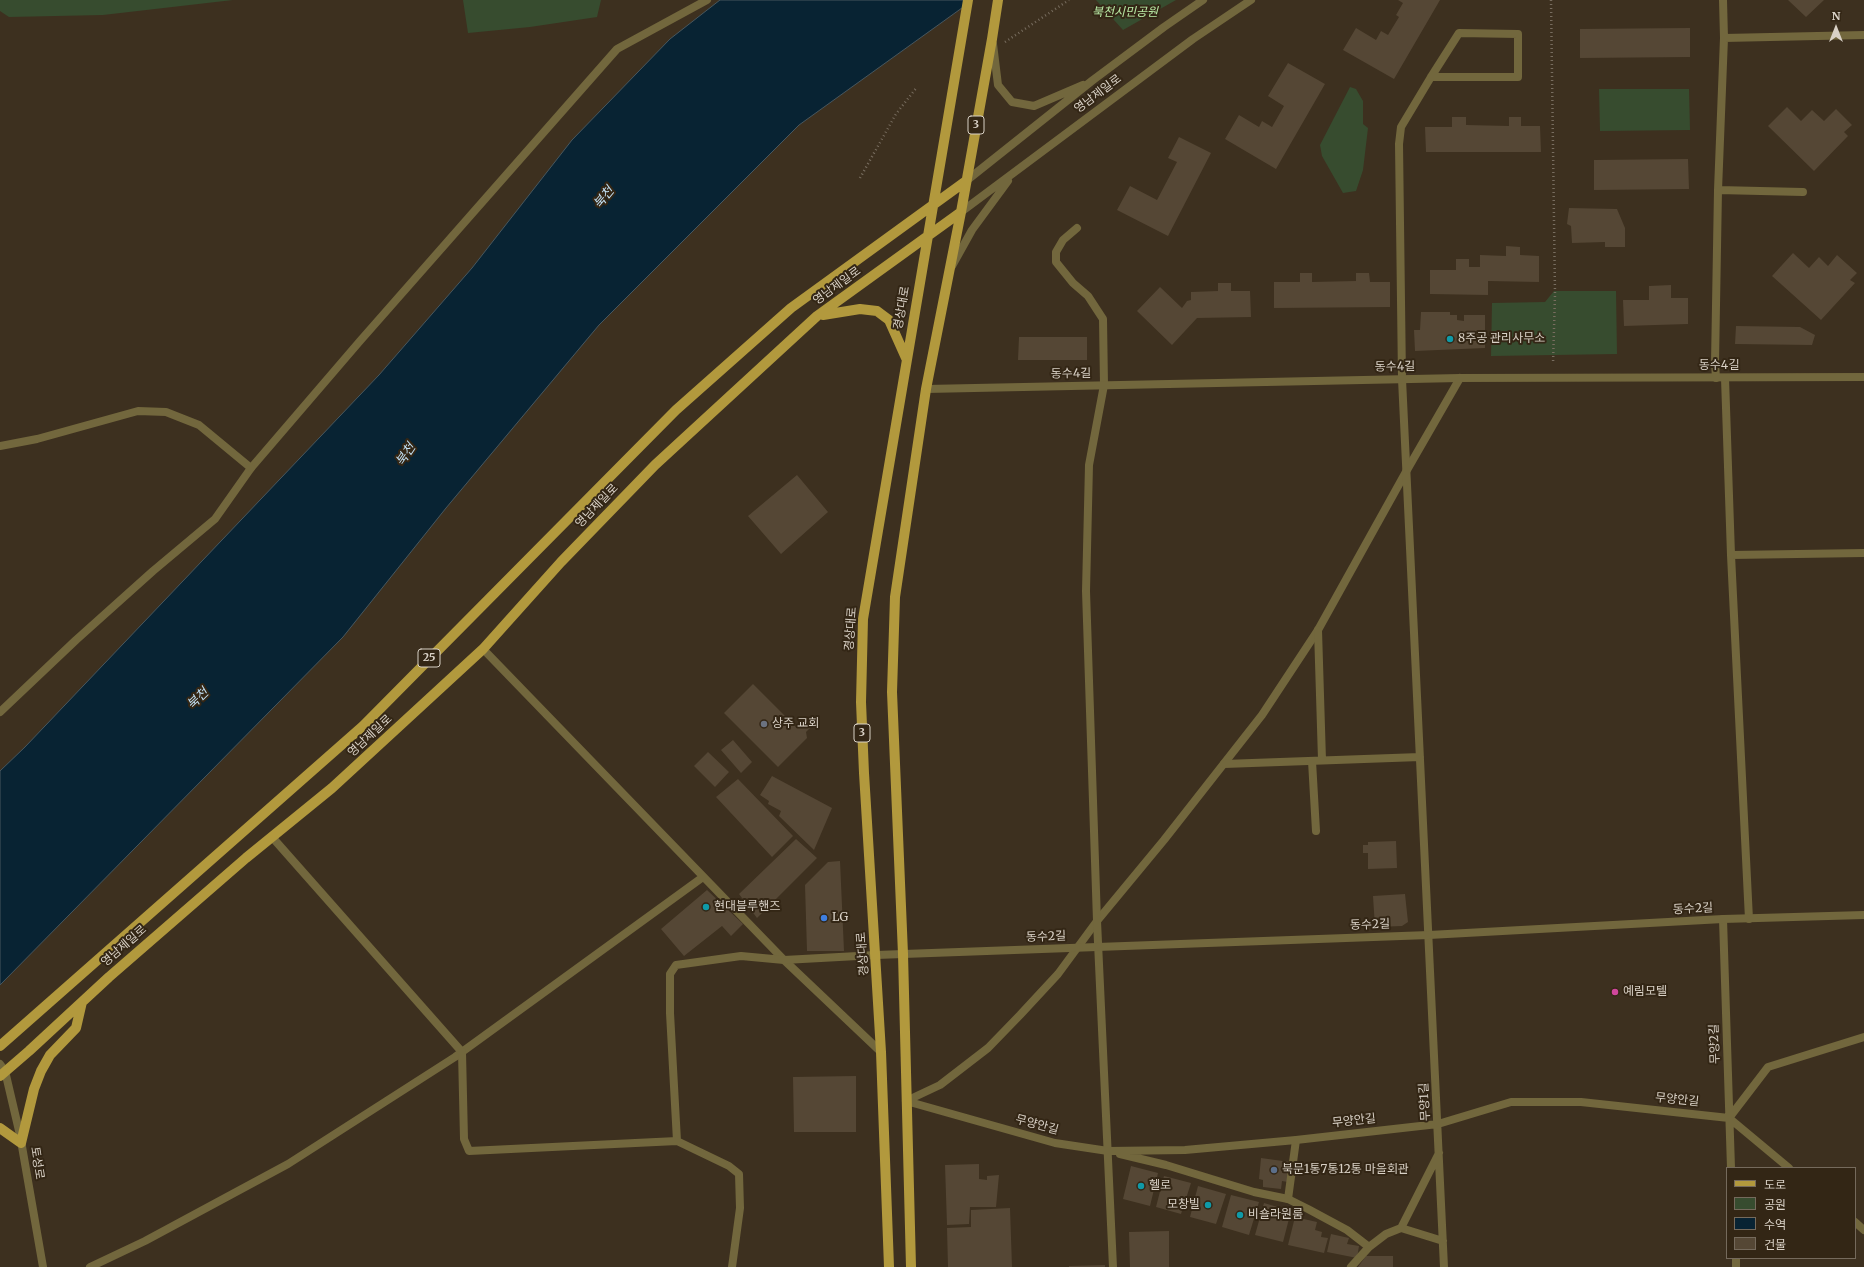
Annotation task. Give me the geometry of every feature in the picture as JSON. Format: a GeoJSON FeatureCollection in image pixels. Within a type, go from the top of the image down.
{"type":"FeatureCollection","features":[{"type":"Feature","properties":{"kind":"main road","name":"경상대로"},"geometry":{"type":"LineString","coordinates":[[889,1267],[881,1052],[861,702],[863,619],[906,358],[929,236],[968,0]]}},
{"type":"Feature","properties":{"kind":"main road","name":"3"},"geometry":{"type":"LineString","coordinates":[[912,1267],[906,1101],[903,954],[892,692],[895,597],[926,389],[961,212],[998,0]]}},
{"type":"Feature","properties":{"kind":"main road","name":"영남제일로"},"geometry":{"type":"LineString","coordinates":[[0,1046],[363,726],[676,410],[792,308],[966,181]]}},
{"type":"Feature","properties":{"kind":"main road","name":"영남제일로"},"geometry":{"type":"LineString","coordinates":[[2,1071],[29,1051],[109,977],[272,837],[332,788],[483,649],[561,562],[655,465],[817,316],[961,212]]}},
{"type":"Feature","properties":{"kind":"main road"},"geometry":{"type":"LineString","coordinates":[[817,316],[860,309],[877,311],[889,320],[906,358]]}},
{"type":"Feature","properties":{"kind":"main road"},"geometry":{"type":"LineString","coordinates":[[0,1128],[21,1143],[34,1090],[41,1071],[50,1055],[76,1028],[82,1002]]}},
{"type":"Feature","properties":{"kind":"street"},"geometry":{"type":"LineString","coordinates":[[0,712],[76,640],[153,571],[215,519],[251,468],[360,341],[617,49],[707,0]]}},
{"type":"Feature","properties":{"kind":"street","name":"영남제일로"},"geometry":{"type":"LineString","coordinates":[[966,181],[1093,80],[1203,0]]}},
{"type":"Feature","properties":{"kind":"street","name":"영남제일로"},"geometry":{"type":"LineString","coordinates":[[961,212],[1193,39],[1251,0]]}},
{"type":"Feature","properties":{"kind":"street"},"geometry":{"type":"LineString","coordinates":[[1716,378],[1718,190],[1724,38],[1723,0]]}},
{"type":"Feature","properties":{"kind":"street","name":"무양1길"},"geometry":{"type":"LineString","coordinates":[[1431,76],[1518,77],[1518,34],[1459,33],[1431,76],[1401,127],[1399,144],[1402,379],[1444,1267]]}},
{"type":"Feature","properties":{"kind":"street"},"geometry":{"type":"LineString","coordinates":[[1724,38],[1864,35]]}},
{"type":"Feature","properties":{"kind":"street"},"geometry":{"type":"LineString","coordinates":[[992,39],[998,85],[1012,102],[1034,106],[1093,80]]}},
{"type":"Feature","properties":{"kind":"street"},"geometry":{"type":"LineString","coordinates":[[949,272],[972,230],[1014,172]]}},
{"type":"Feature","properties":{"kind":"street"},"geometry":{"type":"LineString","coordinates":[[1718,190],[1803,192]]}},
{"type":"Feature","properties":{"kind":"street"},"geometry":{"type":"LineString","coordinates":[[1077,228],[1063,240],[1056,252],[1056,262],[1073,283],[1088,296],[1103,319],[1104,385],[1089,465],[1086,591],[1097,921],[1113,1267]]}},
{"type":"Feature","properties":{"kind":"street","name":"동수4길"},"geometry":{"type":"LineString","coordinates":[[926,389],[1460,378],[1725,378],[1864,376]]}},
{"type":"Feature","properties":{"kind":"street"},"geometry":{"type":"LineString","coordinates":[[906,1101],[940,1085],[988,1048],[1058,974],[1097,921],[1164,840],[1262,715],[1318,630],[1460,378]]}},
{"type":"Feature","properties":{"kind":"street"},"geometry":{"type":"LineString","coordinates":[[1725,378],[1731,555],[1749,919]]}},
{"type":"Feature","properties":{"kind":"street"},"geometry":{"type":"LineString","coordinates":[[0,446],[37,439],[138,412],[166,412],[199,425],[251,468]]}},
{"type":"Feature","properties":{"kind":"street"},"geometry":{"type":"LineString","coordinates":[[1731,555],[1864,553]]}},
{"type":"Feature","properties":{"kind":"street"},"geometry":{"type":"LineString","coordinates":[[1318,630],[1322,760]]}},
{"type":"Feature","properties":{"kind":"street"},"geometry":{"type":"LineString","coordinates":[[483,649],[784,960],[881,1052]]}},
{"type":"Feature","properties":{"kind":"street"},"geometry":{"type":"LineString","coordinates":[[1224,764],[1420,757]]}},
{"type":"Feature","properties":{"kind":"street"},"geometry":{"type":"LineString","coordinates":[[1312,761],[1316,831]]}},
{"type":"Feature","properties":{"kind":"street"},"geometry":{"type":"LineString","coordinates":[[272,837],[462,1052],[464,1139],[468,1151],[677,1141],[729,1166],[740,1174],[740,1208],[732,1267]]}},
{"type":"Feature","properties":{"kind":"street"},"geometry":{"type":"LineString","coordinates":[[90,1267],[145,1241],[288,1164],[462,1052],[704,877]]}},
{"type":"Feature","properties":{"kind":"street","name":"동수2길"},"geometry":{"type":"LineString","coordinates":[[677,1141],[670,1013],[670,974],[676,964],[741,956],[784,960],[1099,946],[1429,935],[1723,919],[1864,915]]}},
{"type":"Feature","properties":{"kind":"street","name":"무양2길"},"geometry":{"type":"LineString","coordinates":[[1723,919],[1731,1167]]}},
{"type":"Feature","properties":{"kind":"street"},"geometry":{"type":"LineString","coordinates":[[1789,1167],[1729,1118],[1768,1066],[1864,1037]]}},
{"type":"Feature","properties":{"kind":"street","name":"토성로"},"geometry":{"type":"LineString","coordinates":[[2,1071],[21,1143],[43,1267]]}},
{"type":"Feature","properties":{"kind":"street","name":"무양안길"},"geometry":{"type":"LineString","coordinates":[[906,1101],[1055,1143],[1108,1151],[1185,1150],[1296,1140],[1438,1124],[1511,1102],[1581,1102],[1729,1118]]}},
{"type":"Feature","properties":{"kind":"street"},"geometry":{"type":"LineString","coordinates":[[1288,1199],[1296,1140]]}},
{"type":"Feature","properties":{"kind":"street"},"geometry":{"type":"LineString","coordinates":[[1108,1151],[1166,1165],[1254,1192],[1288,1199],[1347,1230],[1369,1247]]}},
{"type":"Feature","properties":{"kind":"street"},"geometry":{"type":"LineString","coordinates":[[1401,1228],[1439,1153]]}},
{"type":"Feature","properties":{"kind":"street"},"geometry":{"type":"LineString","coordinates":[[1856,1223],[1864,1230]]}},
{"type":"Feature","properties":{"kind":"street"},"geometry":{"type":"LineString","coordinates":[[1352,1267],[1369,1247],[1386,1234],[1401,1228],[1443,1241]]}},
{"type":"Feature","properties":{"kind":"path"},"geometry":{"type":"LineString","coordinates":[[1004,43],[1069,0]]}},
{"type":"Feature","properties":{"kind":"path"},"geometry":{"type":"LineString","coordinates":[[1551,0],[1555,294],[1553,364]]}},
{"type":"Feature","properties":{"kind":"path"},"geometry":{"type":"LineString","coordinates":[[860,178],[896,114],[917,87]]}},
{"type":"Feature","properties":{"kind":"green space"},"geometry":{"type":"Polygon","coordinates":[[[0,0],[233,0],[103,15],[9,17],[0,11],[0,0]]]}},
{"type":"Feature","properties":{"kind":"green space"},"geometry":{"type":"Polygon","coordinates":[[[463,0],[601,0],[597,17],[530,27],[468,33],[463,0]]]}},
{"type":"Feature","properties":{"kind":"green space","name":"북천시민공원"},"geometry":{"type":"Polygon","coordinates":[[[1096,0],[1176,0],[1123,30],[1096,0]]]}},
{"type":"Feature","properties":{"kind":"green space"},"geometry":{"type":"Polygon","coordinates":[[[1350,87],[1356,89],[1363,101],[1363,124],[1368,128],[1363,170],[1356,191],[1343,193],[1322,156],[1320,145],[1350,87]]]}},
{"type":"Feature","properties":{"kind":"green space"},"geometry":{"type":"Polygon","coordinates":[[[1599,89],[1689,89],[1690,130],[1600,131],[1599,89]]]}},
{"type":"Feature","properties":{"kind":"green space"},"geometry":{"type":"Polygon","coordinates":[[[1554,291],[1616,291],[1617,354],[1491,356],[1492,303],[1545,302],[1554,291]]]}},
{"type":"Feature","properties":{"kind":"water","name":"북천"},"geometry":{"type":"Polygon","coordinates":[[[720,0],[973,0],[799,125],[599,325],[446,508],[343,637],[0,985],[0,771],[25,747],[379,375],[472,268],[572,140],[670,39],[720,0]]]}},
{"type":"Feature","properties":{"kind":"building"},"geometry":{"type":"Polygon","coordinates":[[[1398,0],[1440,0],[1394,79],[1343,50],[1356,28],[1376,40],[1381,31],[1388,35],[1399,17],[1396,15],[1403,3],[1398,0]]]}},
{"type":"Feature","properties":{"kind":"building"},"geometry":{"type":"Polygon","coordinates":[[[1788,0],[1824,0],[1806,17],[1788,0]]]}},
{"type":"Feature","properties":{"kind":"building"},"geometry":{"type":"Polygon","coordinates":[[[1690,28],[1690,57],[1580,58],[1580,29],[1690,28]]]}},
{"type":"Feature","properties":{"kind":"building"},"geometry":{"type":"Polygon","coordinates":[[[1288,63],[1325,84],[1276,169],[1225,139],[1239,115],[1259,127],[1262,121],[1272,127],[1284,106],[1268,96],[1288,63]]]}},
{"type":"Feature","properties":{"kind":"building"},"geometry":{"type":"Polygon","coordinates":[[[1787,107],[1801,121],[1812,110],[1824,121],[1836,109],[1852,125],[1844,132],[1848,136],[1814,171],[1768,126],[1787,107]]]}},
{"type":"Feature","properties":{"kind":"building"},"geometry":{"type":"Polygon","coordinates":[[[1452,117],[1466,117],[1466,125],[1509,126],[1509,117],[1521,117],[1521,126],[1540,126],[1541,152],[1426,152],[1425,127],[1452,127],[1452,117]]]}},
{"type":"Feature","properties":{"kind":"building"},"geometry":{"type":"Polygon","coordinates":[[[1179,137],[1211,153],[1168,236],[1117,210],[1130,186],[1157,200],[1177,162],[1168,158],[1179,137]]]}},
{"type":"Feature","properties":{"kind":"building"},"geometry":{"type":"Polygon","coordinates":[[[1688,159],[1689,189],[1594,190],[1594,160],[1688,159]]]}},
{"type":"Feature","properties":{"kind":"building"},"geometry":{"type":"Polygon","coordinates":[[[1569,208],[1617,209],[1625,228],[1625,247],[1605,247],[1605,242],[1572,243],[1571,226],[1567,224],[1569,208]]]}},
{"type":"Feature","properties":{"kind":"building"},"geometry":{"type":"Polygon","coordinates":[[[1506,246],[1520,247],[1520,255],[1539,256],[1539,282],[1488,281],[1488,295],[1430,294],[1430,270],[1456,270],[1456,259],[1469,259],[1469,267],[1480,267],[1480,255],[1506,256],[1506,246]]]}},
{"type":"Feature","properties":{"kind":"building"},"geometry":{"type":"Polygon","coordinates":[[[1793,253],[1809,268],[1819,257],[1828,266],[1837,255],[1857,273],[1850,280],[1855,283],[1821,320],[1772,276],[1793,253]]]}},
{"type":"Feature","properties":{"kind":"building"},"geometry":{"type":"Polygon","coordinates":[[[1300,273],[1312,273],[1312,282],[1356,281],[1356,273],[1369,273],[1370,282],[1390,282],[1390,307],[1274,308],[1274,282],[1300,282],[1300,273]]]}},
{"type":"Feature","properties":{"kind":"building"},"geometry":{"type":"Polygon","coordinates":[[[1218,283],[1231,283],[1231,291],[1250,291],[1251,317],[1197,318],[1172,345],[1137,311],[1160,287],[1182,308],[1187,301],[1191,300],[1191,292],[1218,291],[1218,283]]]}},
{"type":"Feature","properties":{"kind":"building"},"geometry":{"type":"Polygon","coordinates":[[[1671,285],[1671,298],[1688,298],[1688,324],[1624,326],[1623,300],[1649,300],[1649,286],[1671,285]]]}},
{"type":"Feature","properties":{"kind":"building","name":"8주공 관리사무소"},"geometry":{"type":"Polygon","coordinates":[[[1421,312],[1450,312],[1450,315],[1457,315],[1457,320],[1464,321],[1464,315],[1485,315],[1485,348],[1415,351],[1414,330],[1420,330],[1421,312]]]}},
{"type":"Feature","properties":{"kind":"building"},"geometry":{"type":"Polygon","coordinates":[[[1736,326],[1800,327],[1815,335],[1812,345],[1735,344],[1736,326]]]}},
{"type":"Feature","properties":{"kind":"building"},"geometry":{"type":"Polygon","coordinates":[[[1019,337],[1087,337],[1087,360],[1018,360],[1019,337]]]}},
{"type":"Feature","properties":{"kind":"building"},"geometry":{"type":"Polygon","coordinates":[[[797,475],[828,512],[781,554],[748,516],[797,475]]]}},
{"type":"Feature","properties":{"kind":"building","name":"상주 교회"},"geometry":{"type":"Polygon","coordinates":[[[753,684],[796,727],[803,720],[810,728],[806,732],[807,738],[778,767],[724,713],[753,684]]]}},
{"type":"Feature","properties":{"kind":"building"},"geometry":{"type":"Polygon","coordinates":[[[733,740],[752,762],[741,773],[721,750],[733,740]]]}},
{"type":"Feature","properties":{"kind":"building"},"geometry":{"type":"Polygon","coordinates":[[[708,752],[729,772],[715,787],[694,766],[708,752]]]}},
{"type":"Feature","properties":{"kind":"building"},"geometry":{"type":"Polygon","coordinates":[[[772,776],[832,808],[814,850],[779,816],[781,811],[768,804],[769,801],[760,795],[772,776]]]}},
{"type":"Feature","properties":{"kind":"building"},"geometry":{"type":"Polygon","coordinates":[[[738,779],[793,836],[772,857],[716,797],[738,779]]]}},
{"type":"Feature","properties":{"kind":"building"},"geometry":{"type":"Polygon","coordinates":[[[796,839],[817,858],[757,918],[739,894],[796,839]]]}},
{"type":"Feature","properties":{"kind":"building"},"geometry":{"type":"Polygon","coordinates":[[[1396,841],[1397,868],[1368,869],[1368,853],[1363,853],[1363,845],[1368,845],[1368,842],[1396,841]]]}},
{"type":"Feature","properties":{"kind":"building","name":"LG"},"geometry":{"type":"Polygon","coordinates":[[[840,861],[844,951],[807,951],[805,885],[828,862],[840,861]]]}},
{"type":"Feature","properties":{"kind":"building","name":"현대블루핸즈"},"geometry":{"type":"Polygon","coordinates":[[[707,890],[743,924],[731,936],[722,926],[684,956],[661,929],[707,890]]]}},
{"type":"Feature","properties":{"kind":"building"},"geometry":{"type":"Polygon","coordinates":[[[1405,894],[1408,922],[1402,926],[1375,927],[1373,896],[1405,894]]]}},
{"type":"Feature","properties":{"kind":"building"},"geometry":{"type":"Polygon","coordinates":[[[856,1076],[856,1132],[794,1132],[793,1077],[856,1076]]]}},
{"type":"Feature","properties":{"kind":"building","name":"북문1통7통12통 마을회관"},"geometry":{"type":"Polygon","coordinates":[[[1261,1158],[1290,1162],[1288,1182],[1282,1181],[1281,1189],[1263,1187],[1263,1180],[1259,1179],[1261,1158]]]}},
{"type":"Feature","properties":{"kind":"building"},"geometry":{"type":"Polygon","coordinates":[[[979,1164],[979,1179],[987,1180],[987,1176],[999,1175],[996,1207],[970,1207],[969,1224],[947,1225],[945,1165],[979,1164]]]}},
{"type":"Feature","properties":{"kind":"building","name":"헬로"},"geometry":{"type":"Polygon","coordinates":[[[1131,1166],[1158,1173],[1150,1206],[1123,1199],[1131,1166]]]}},
{"type":"Feature","properties":{"kind":"building"},"geometry":{"type":"Polygon","coordinates":[[[1164,1176],[1191,1183],[1181,1214],[1156,1207],[1164,1176]]]}},
{"type":"Feature","properties":{"kind":"building","name":"모창빌"},"geometry":{"type":"Polygon","coordinates":[[[1198,1186],[1226,1194],[1216,1224],[1190,1217],[1198,1186]]]}},
{"type":"Feature","properties":{"kind":"building","name":"비숄라원룸"},"geometry":{"type":"Polygon","coordinates":[[[1231,1195],[1259,1202],[1249,1235],[1222,1227],[1231,1195]]]}},
{"type":"Feature","properties":{"kind":"building"},"geometry":{"type":"Polygon","coordinates":[[[1264,1203],[1291,1211],[1283,1242],[1255,1235],[1264,1203]]]}},
{"type":"Feature","properties":{"kind":"building"},"geometry":{"type":"Polygon","coordinates":[[[1010,1208],[1012,1267],[948,1267],[947,1228],[971,1227],[971,1210],[1010,1208]]]}},
{"type":"Feature","properties":{"kind":"building"},"geometry":{"type":"Polygon","coordinates":[[[1295,1217],[1317,1222],[1315,1230],[1322,1232],[1321,1237],[1328,1238],[1324,1253],[1288,1245],[1295,1217]]]}},
{"type":"Feature","properties":{"kind":"building"},"geometry":{"type":"Polygon","coordinates":[[[1169,1231],[1169,1267],[1130,1267],[1129,1232],[1169,1231]]]}},
{"type":"Feature","properties":{"kind":"building"},"geometry":{"type":"Polygon","coordinates":[[[1331,1234],[1349,1238],[1347,1244],[1359,1246],[1357,1258],[1327,1252],[1331,1234]]]}},
{"type":"Feature","properties":{"kind":"building"},"geometry":{"type":"Polygon","coordinates":[[[1366,1256],[1393,1256],[1393,1267],[1358,1267],[1366,1256]]]}},
{"type":"Feature","properties":{"kind":"building"},"geometry":{"type":"Polygon","coordinates":[[[1105,1265],[1105,1267],[1069,1267],[1069,1266],[1105,1265]]]}},
{"type":"Feature","properties":{"kind":"place","name":"8주공 관리사무소"},"geometry":{"type":"Point","coordinates":[1450,339]}},
{"type":"Feature","properties":{"kind":"place","name":"상주 교회"},"geometry":{"type":"Point","coordinates":[764,724]}},
{"type":"Feature","properties":{"kind":"place","name":"현대블루핸즈"},"geometry":{"type":"Point","coordinates":[706,907]}},
{"type":"Feature","properties":{"kind":"place","name":"LG"},"geometry":{"type":"Point","coordinates":[824,918]}},
{"type":"Feature","properties":{"kind":"place","name":"예림모텔"},"geometry":{"type":"Point","coordinates":[1615,992]}},
{"type":"Feature","properties":{"kind":"place","name":"북문1통7통12통 마을회관"},"geometry":{"type":"Point","coordinates":[1274,1170]}},
{"type":"Feature","properties":{"kind":"place","name":"헬로"},"geometry":{"type":"Point","coordinates":[1141,1186]}},
{"type":"Feature","properties":{"kind":"place","name":"모창빌"},"geometry":{"type":"Point","coordinates":[1208,1205]}},
{"type":"Feature","properties":{"kind":"place","name":"비숄라원룸"},"geometry":{"type":"Point","coordinates":[1240,1215]}}]}
